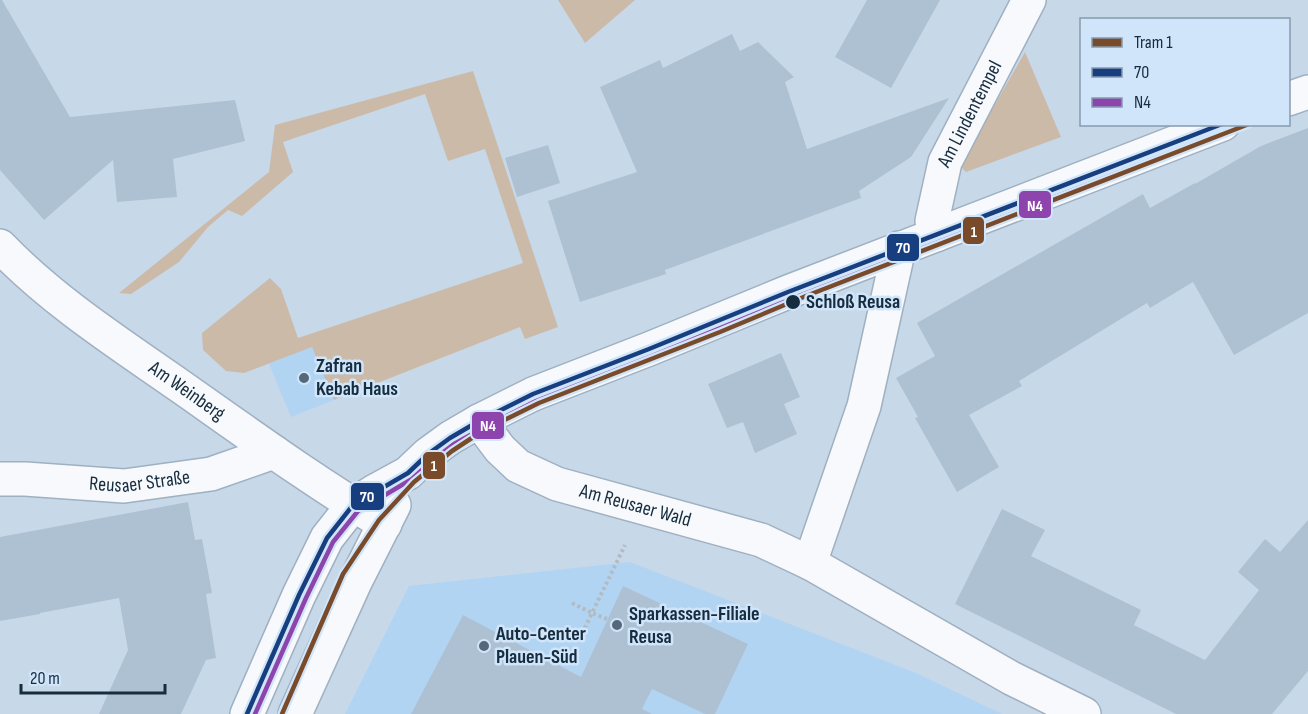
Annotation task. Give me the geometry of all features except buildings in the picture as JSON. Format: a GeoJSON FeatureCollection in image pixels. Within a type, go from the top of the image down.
{"type":"FeatureCollection","features":[{"type":"Feature","properties":{"kind":"street","name":"Am Lindentempel"},"geometry":{"type":"LineString","coordinates":[[936,235],[932,221],[945,162],[1029,0]]}},
{"type":"Feature","properties":{"kind":"street"},"geometry":{"type":"LineString","coordinates":[[1290,98],[1308,92]]}},
{"type":"Feature","properties":{"kind":"street"},"geometry":{"type":"LineString","coordinates":[[247,714],[299,595],[327,538],[353,505],[408,473],[450,438],[533,394],[899,248],[1218,126]]}},
{"type":"Feature","properties":{"kind":"street","name":"Am Weinberg"},"geometry":{"type":"LineString","coordinates":[[0,246],[19,266],[66,306],[274,452],[385,524]]}},
{"type":"Feature","properties":{"kind":"street"},"geometry":{"type":"LineString","coordinates":[[810,563],[864,406],[899,248]]}},
{"type":"Feature","properties":{"kind":"street","name":"Am Reusaer Wald"},"geometry":{"type":"LineString","coordinates":[[478,422],[500,449],[518,466],[557,484],[761,540],[810,563],[1011,678],[1084,714]]}},
{"type":"Feature","properties":{"kind":"street","name":"Reusaer Straße"},"geometry":{"type":"LineString","coordinates":[[0,479],[124,486],[211,474],[274,452]]}},
{"type":"Feature","properties":{"kind":"street"},"geometry":{"type":"LineString","coordinates":[[295,714],[408,473]]}},
{"type":"Feature","properties":{"kind":"path"},"geometry":{"type":"LineString","coordinates":[[578,642],[644,508]]}},
{"type":"Feature","properties":{"kind":"path"},"geometry":{"type":"LineString","coordinates":[[572,603],[607,620]]}},
{"type":"Feature","properties":{"kind":"shaded area"},"geometry":{"type":"Polygon","coordinates":[[[558,0],[635,0],[585,43],[558,0]]]}},
{"type":"Feature","properties":{"kind":"shaded area"},"geometry":{"type":"Polygon","coordinates":[[[1025,52],[1061,137],[966,172],[962,168],[962,162],[1025,52]]]}},
{"type":"Feature","properties":{"kind":"shaded area"},"geometry":{"type":"Polygon","coordinates":[[[473,71],[558,327],[525,339],[520,327],[334,400],[312,347],[244,373],[226,371],[203,350],[202,333],[270,278],[281,289],[298,338],[523,263],[485,149],[448,161],[425,94],[283,142],[293,172],[242,216],[228,210],[208,227],[179,262],[131,294],[119,293],[269,172],[275,125],[473,71]]]}},
{"type":"Feature","properties":{"kind":"shaded area"},"geometry":{"type":"Polygon","coordinates":[[[312,346],[334,400],[291,417],[269,364],[312,346]]]}},
{"type":"Feature","properties":{"kind":"shaded area"},"geometry":{"type":"Polygon","coordinates":[[[630,562],[916,673],[1002,714],[345,714],[409,586],[630,562]]]}},
{"type":"Feature","properties":{"kind":"tram line","name":"1"},"geometry":{"type":"LineString","coordinates":[[282,714],[343,574],[379,520],[414,482],[452,451],[484,430],[539,403],[806,296],[1244,126]]}},
{"type":"Feature","properties":{"kind":"transit line","name":"70"},"geometry":{"type":"LineString","coordinates":[[247,714],[299,595],[327,538],[353,505],[408,473],[450,438],[533,394],[788,292],[1217,126]]}},
{"type":"Feature","properties":{"kind":"transit line","name":"N4"},"geometry":{"type":"LineString","coordinates":[[255,714],[333,542],[358,511],[412,479],[454,444],[536,401],[791,299],[1226,131]]}},
{"type":"Feature","properties":{"kind":"place","name":"Schloß Reusa"},"geometry":{"type":"Point","coordinates":[793,302]}},
{"type":"Feature","properties":{"kind":"place","name":"Zafran Kebab Haus"},"geometry":{"type":"Point","coordinates":[304,378]}},
{"type":"Feature","properties":{"kind":"place","name":"Sparkassen-Filiale Reusa"},"geometry":{"type":"Point","coordinates":[617,625]}},
{"type":"Feature","properties":{"kind":"place","name":"Auto-Center Plauen-Süd"},"geometry":{"type":"Point","coordinates":[484,646]}}]}
